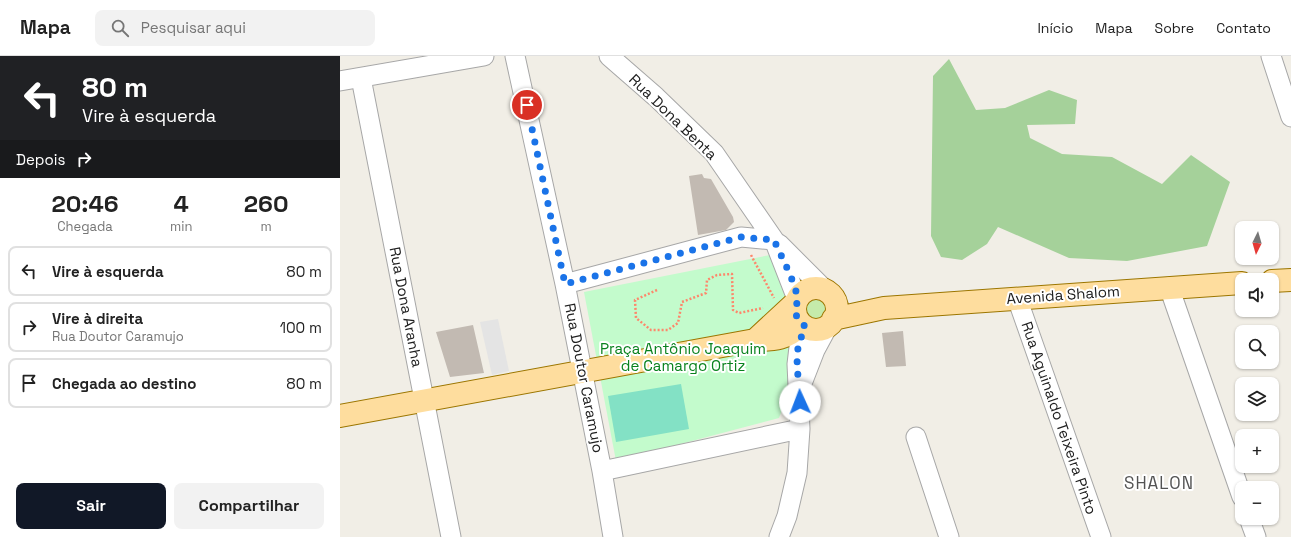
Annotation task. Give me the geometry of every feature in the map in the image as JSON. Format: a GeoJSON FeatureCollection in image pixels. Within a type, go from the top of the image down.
{"type":"FeatureCollection","features":[{"type":"Feature","properties":{"kind":"main road"},"geometry":{"type":"LineString","coordinates":[[1279,281],[1291,280]]}},
{"type":"Feature","properties":{"kind":"main road","name":"Avenida Shalom"},"geometry":{"type":"LineString","coordinates":[[831,322],[884,308],[1235,283]]}},
{"type":"Feature","properties":{"kind":"main road"},"geometry":{"type":"LineString","coordinates":[[340,416],[755,340],[777,340],[792,334],[803,325],[813,329],[822,328],[831,322],[836,307],[829,293],[819,288],[810,288],[803,292],[797,301],[755,340]]}},
{"type":"Feature","properties":{"kind":"main road","name":"Avenida Shalom"},"geometry":{"type":"LineString","coordinates":[[829,293],[884,308]]}},
{"type":"Feature","properties":{"kind":"main road","name":"Rua Dona Benta"},"geometry":{"type":"LineString","coordinates":[[797,301],[795,310],[803,325]]}},
{"type":"Feature","properties":{"kind":"street","name":"Rua Doutor Caramujo"},"geometry":{"type":"LineString","coordinates":[[515,56],[565,284],[602,471],[613,537]]}},
{"type":"Feature","properties":{"kind":"street","name":"Rua Dona Benta"},"geometry":{"type":"LineString","coordinates":[[608,56],[656,97],[714,153],[774,240],[829,293]]}},
{"type":"Feature","properties":{"kind":"street"},"geometry":{"type":"LineString","coordinates":[[1271,56],[1290,112]]}},
{"type":"Feature","properties":{"kind":"street"},"geometry":{"type":"LineString","coordinates":[[340,81],[475,57]]}},
{"type":"Feature","properties":{"kind":"street","name":"Rua Dona Aranha"},"geometry":{"type":"LineString","coordinates":[[362,78],[451,537]]}},
{"type":"Feature","properties":{"kind":"street"},"geometry":{"type":"LineString","coordinates":[[565,284],[741,237],[774,240]]}},
{"type":"Feature","properties":{"kind":"street","name":"Rua Dona Benta"},"geometry":{"type":"LineString","coordinates":[[774,240],[797,301]]}},
{"type":"Feature","properties":{"kind":"street"},"geometry":{"type":"LineString","coordinates":[[1169,287],[1236,481]]}},
{"type":"Feature","properties":{"kind":"street","name":"Rua Aguinaldo Teixeira Pinto"},"geometry":{"type":"LineString","coordinates":[[1016,298],[1101,537]]}},
{"type":"Feature","properties":{"kind":"street"},"geometry":{"type":"LineString","coordinates":[[799,389],[815,350],[831,322]]}},
{"type":"Feature","properties":{"kind":"street"},"geometry":{"type":"LineString","coordinates":[[779,537],[787,516],[797,473],[800,429],[797,364],[798,347],[803,325]]}},
{"type":"Feature","properties":{"kind":"street"},"geometry":{"type":"LineString","coordinates":[[602,471],[800,429]]}},
{"type":"Feature","properties":{"kind":"street"},"geometry":{"type":"LineString","coordinates":[[916,437],[949,537]]}},
{"type":"Feature","properties":{"kind":"street"},"geometry":{"type":"LineString","coordinates":[[1252,525],[1256,537]]}},
{"type":"Feature","properties":{"kind":"path"},"geometry":{"type":"LineString","coordinates":[[741,237],[774,294],[775,304]]}},
{"type":"Feature","properties":{"kind":"path"},"geometry":{"type":"LineString","coordinates":[[657,290],[634,300],[636,318],[651,330],[668,330],[678,323],[682,302],[706,293],[707,280],[717,275],[732,274],[733,310],[739,312],[768,306]]}},
{"type":"Feature","properties":{"kind":"green space"},"geometry":{"type":"Polygon","coordinates":[[[949,59],[976,110],[1005,108],[1049,90],[1077,100],[1075,124],[1027,125],[1030,138],[1062,154],[1112,157],[1162,184],[1191,155],[1230,182],[1207,246],[1127,261],[1069,258],[998,227],[987,244],[962,260],[941,257],[931,236],[933,76],[949,59]]]}},
{"type":"Feature","properties":{"kind":"green space","name":"Praça Antônio Joaquim de Camargo Ortiz"},"geometry":{"type":"Polygon","coordinates":[[[770,255],[784,285],[794,344],[791,386],[779,418],[616,461],[584,292],[770,255]]]}},
{"type":"Feature","properties":{"kind":"green space"},"geometry":{"type":"Polygon","coordinates":[[[816,295],[825,299],[829,308],[825,317],[816,321],[807,317],[803,308],[807,299],[816,295]]]}},
{"type":"Feature","properties":{"kind":"green space"},"geometry":{"type":"Polygon","coordinates":[[[681,384],[689,429],[616,442],[608,396],[681,384]]]}},
{"type":"Feature","properties":{"kind":"shaded area"},"geometry":{"type":"Polygon","coordinates":[[[498,319],[509,371],[492,375],[480,322],[498,319]]]}},
{"type":"Feature","properties":{"kind":"building"},"geometry":{"type":"Polygon","coordinates":[[[702,174],[704,178],[711,179],[733,217],[734,222],[726,230],[698,235],[689,176],[702,174]]]}},
{"type":"Feature","properties":{"kind":"building"},"geometry":{"type":"Polygon","coordinates":[[[473,325],[484,373],[450,377],[436,332],[473,325]]]}},
{"type":"Feature","properties":{"kind":"building"},"geometry":{"type":"Polygon","coordinates":[[[903,331],[906,366],[886,367],[882,333],[903,331]]]}},
{"type":"Feature","properties":{"kind":"district","name":"SHALON"},"geometry":{"type":"Point","coordinates":[1159,483]}},
{"type":"Feature","properties":{"kind":"route"},"geometry":{"type":"LineString","coordinates":[[527,105],[565,284],[741,237],[774,240],[794,287],[797,299],[795,310],[797,318],[802,325],[805,326],[798,347],[797,364],[800,402]]}}]}
